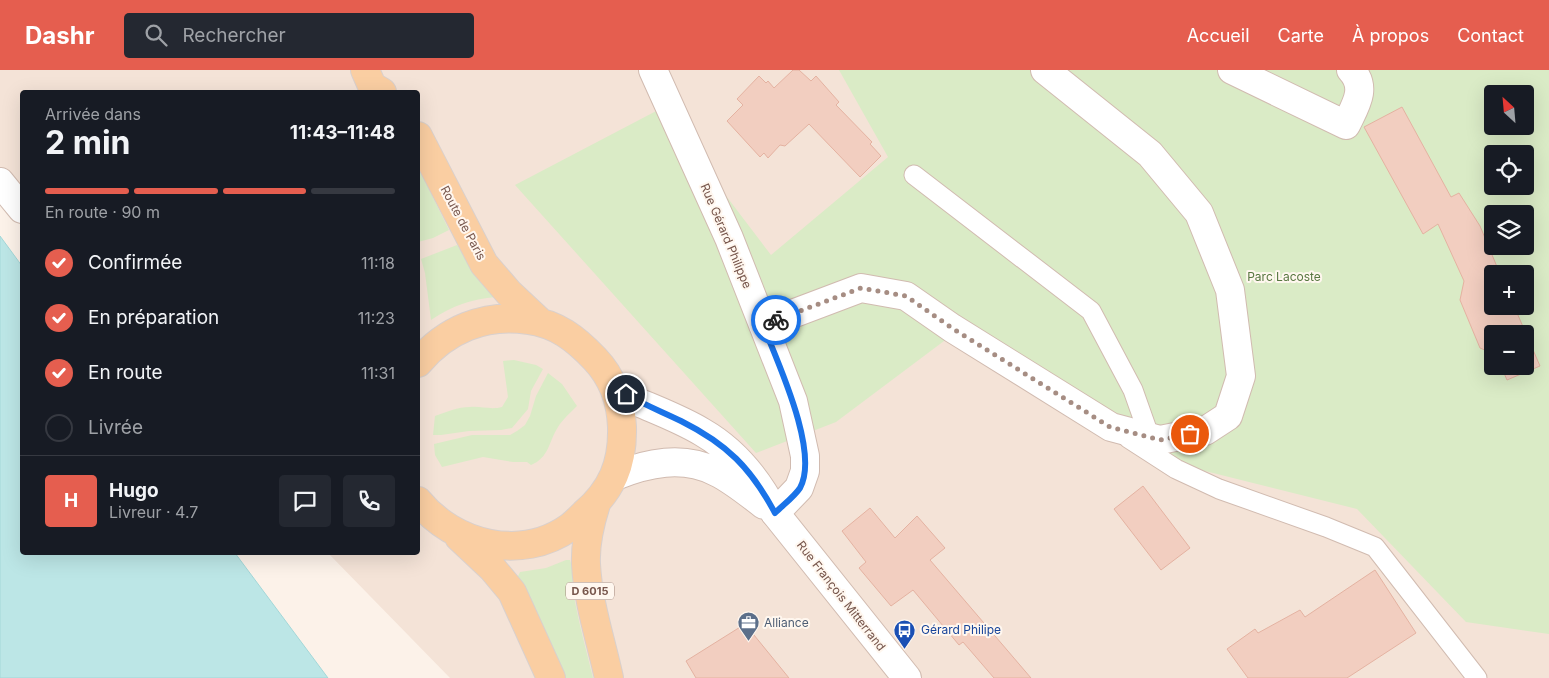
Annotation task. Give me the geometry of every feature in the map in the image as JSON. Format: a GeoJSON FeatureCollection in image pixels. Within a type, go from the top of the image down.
{"type":"FeatureCollection","features":[{"type":"Feature","properties":{"kind":"main road","name":"Route de Paris"},"geometry":{"type":"LineString","coordinates":[[420,140],[484,264],[509,293],[540,322]]}},
{"type":"Feature","properties":{"kind":"main road"},"geometry":{"type":"LineString","coordinates":[[420,360],[428,350],[449,334],[481,320],[515,318],[540,322],[559,329],[579,342],[603,367],[614,386],[621,417],[622,439],[615,476],[596,504],[570,527],[547,539],[506,546],[483,543],[455,533],[440,524],[420,503]]}},
{"type":"Feature","properties":{"kind":"main road","name":"D 6015"},"geometry":{"type":"LineString","coordinates":[[596,504],[590,522],[586,564],[590,593],[609,678]]}},
{"type":"Feature","properties":{"kind":"main road"},"geometry":{"type":"LineString","coordinates":[[455,533],[492,568],[512,592],[550,678]]}},
{"type":"Feature","properties":{"kind":"street","name":"Rue Gérard Philippe"},"geometry":{"type":"LineString","coordinates":[[653,70],[729,238],[793,401],[805,456],[805,471],[799,488],[775,513]]}},
{"type":"Feature","properties":{"kind":"street"},"geometry":{"type":"LineString","coordinates":[[763,325],[861,288],[906,296],[952,328],[1110,427],[1160,440],[1204,431],[1228,416],[1240,376],[1230,290],[1199,213],[1150,154],[1045,70]]}},
{"type":"Feature","properties":{"kind":"street"},"geometry":{"type":"LineString","coordinates":[[1232,70],[1346,124],[1360,96],[1357,76],[1351,70]]}},
{"type":"Feature","properties":{"kind":"street"},"geometry":{"type":"LineString","coordinates":[[0,182],[20,207]]}},
{"type":"Feature","properties":{"kind":"street","name":"Rue François Mitterrand"},"geometry":{"type":"LineString","coordinates":[[614,386],[639,402],[703,433],[727,450],[748,470],[766,495],[775,513],[907,678]]}},
{"type":"Feature","properties":{"kind":"street","name":"Rue François Mitterrand"},"geometry":{"type":"LineString","coordinates":[[615,476],[636,468],[660,463],[680,462],[697,464],[729,479],[775,513]]}},
{"type":"Feature","properties":{"kind":"lane"},"geometry":{"type":"LineString","coordinates":[[914,175],[1091,311],[1133,390],[1150,438]]}},
{"type":"Feature","properties":{"kind":"lane"},"geometry":{"type":"LineString","coordinates":[[1110,427],[1176,468],[1219,489],[1326,527],[1375,547],[1478,678]]}},
{"type":"Feature","properties":{"kind":"shaded area"},"geometry":{"type":"Polygon","coordinates":[[[0,70],[1425,70],[1488,205],[1484,205],[1484,255],[1516,255],[1521,265],[1484,265],[1484,315],[1534,315],[1534,291],[1549,322],[1549,678],[450,678],[330,555],[420,555],[420,90],[20,90],[20,224],[0,194],[0,70]]]}},
{"type":"Feature","properties":{"kind":"green space","name":"Parc Lacoste"},"geometry":{"type":"Polygon","coordinates":[[[839,70],[1549,70],[1549,634],[1466,622],[1357,509],[1189,467],[964,326],[836,422],[756,453],[515,185],[660,109],[771,255],[888,157],[839,70]]]}},
{"type":"Feature","properties":{"kind":"green space"},"geometry":{"type":"Polygon","coordinates":[[[420,171],[449,230],[433,238],[420,241],[420,171]]]}},
{"type":"Feature","properties":{"kind":"green space"},"geometry":{"type":"Polygon","coordinates":[[[457,245],[475,272],[496,297],[478,299],[462,304],[431,320],[425,273],[421,259],[457,245]]]}},
{"type":"Feature","properties":{"kind":"green space"},"geometry":{"type":"Polygon","coordinates":[[[514,360],[536,365],[543,369],[531,391],[528,409],[512,428],[433,435],[435,416],[466,407],[502,407],[508,397],[503,361],[514,360]]]}},
{"type":"Feature","properties":{"kind":"green space"},"geometry":{"type":"Polygon","coordinates":[[[548,373],[562,384],[577,406],[560,424],[542,458],[531,465],[527,462],[513,462],[483,457],[442,467],[435,455],[434,444],[472,435],[510,435],[525,425],[536,396],[548,373]]]}},
{"type":"Feature","properties":{"kind":"green space"},"geometry":{"type":"Polygon","coordinates":[[[570,560],[571,564],[575,602],[593,678],[563,678],[516,580],[520,572],[546,568],[570,560]]]}},
{"type":"Feature","properties":{"kind":"water"},"geometry":{"type":"Polygon","coordinates":[[[0,236],[20,263],[20,555],[236,555],[328,678],[0,678],[0,236]]]}},
{"type":"Feature","properties":{"kind":"building"},"geometry":{"type":"Polygon","coordinates":[[[793,70],[799,70],[811,81],[816,76],[839,102],[836,105],[872,142],[870,144],[881,156],[860,177],[809,124],[785,146],[780,145],[768,158],[764,153],[760,157],[727,121],[743,105],[737,99],[759,76],[766,83],[768,81],[774,88],[793,70]]]}},
{"type":"Feature","properties":{"kind":"building"},"geometry":{"type":"Polygon","coordinates":[[[1402,107],[1451,197],[1459,193],[1480,226],[1484,236],[1484,255],[1492,255],[1496,265],[1484,265],[1484,315],[1518,315],[1522,325],[1484,325],[1484,350],[1480,348],[1460,300],[1464,281],[1438,224],[1423,234],[1364,127],[1402,107]]]}},
{"type":"Feature","properties":{"kind":"building"},"geometry":{"type":"Polygon","coordinates":[[[1534,352],[1540,366],[1534,369],[1534,352]]]}},
{"type":"Feature","properties":{"kind":"building"},"geometry":{"type":"Polygon","coordinates":[[[1505,375],[1519,375],[1507,380],[1505,375]]]}},
{"type":"Feature","properties":{"kind":"building"},"geometry":{"type":"Polygon","coordinates":[[[1143,486],[1190,548],[1161,570],[1114,509],[1143,486]]]}},
{"type":"Feature","properties":{"kind":"building"},"geometry":{"type":"Polygon","coordinates":[[[870,508],[895,538],[917,516],[945,548],[930,560],[1031,678],[994,678],[963,642],[959,645],[913,590],[891,606],[859,568],[866,562],[842,531],[870,508]]]}},
{"type":"Feature","properties":{"kind":"building"},"geometry":{"type":"Polygon","coordinates":[[[1375,570],[1416,633],[1347,678],[1248,678],[1227,649],[1255,629],[1258,633],[1300,610],[1305,617],[1375,570]]]}},
{"type":"Feature","properties":{"kind":"building"},"geometry":{"type":"Polygon","coordinates":[[[745,624],[789,678],[696,678],[686,661],[745,624]]]}},
{"type":"Feature","properties":{"kind":"way so far"},"geometry":{"type":"LineString","coordinates":[[776,320],[861,288],[906,296],[952,328],[1110,427],[1160,440],[1190,434]]}},
{"type":"Feature","properties":{"kind":"place","name":"Alliance"},"geometry":{"type":"Point","coordinates":[748,642]}},
{"type":"Feature","properties":{"kind":"place","name":"Gérard Philipe"},"geometry":{"type":"Point","coordinates":[905,649]}},
{"type":"Feature","properties":{"kind":"route"},"geometry":{"type":"LineString","coordinates":[[626,394],[703,433],[727,450],[748,470],[766,495],[775,513],[799,488],[805,471],[805,456],[793,401],[763,325],[776,320]]}}]}
